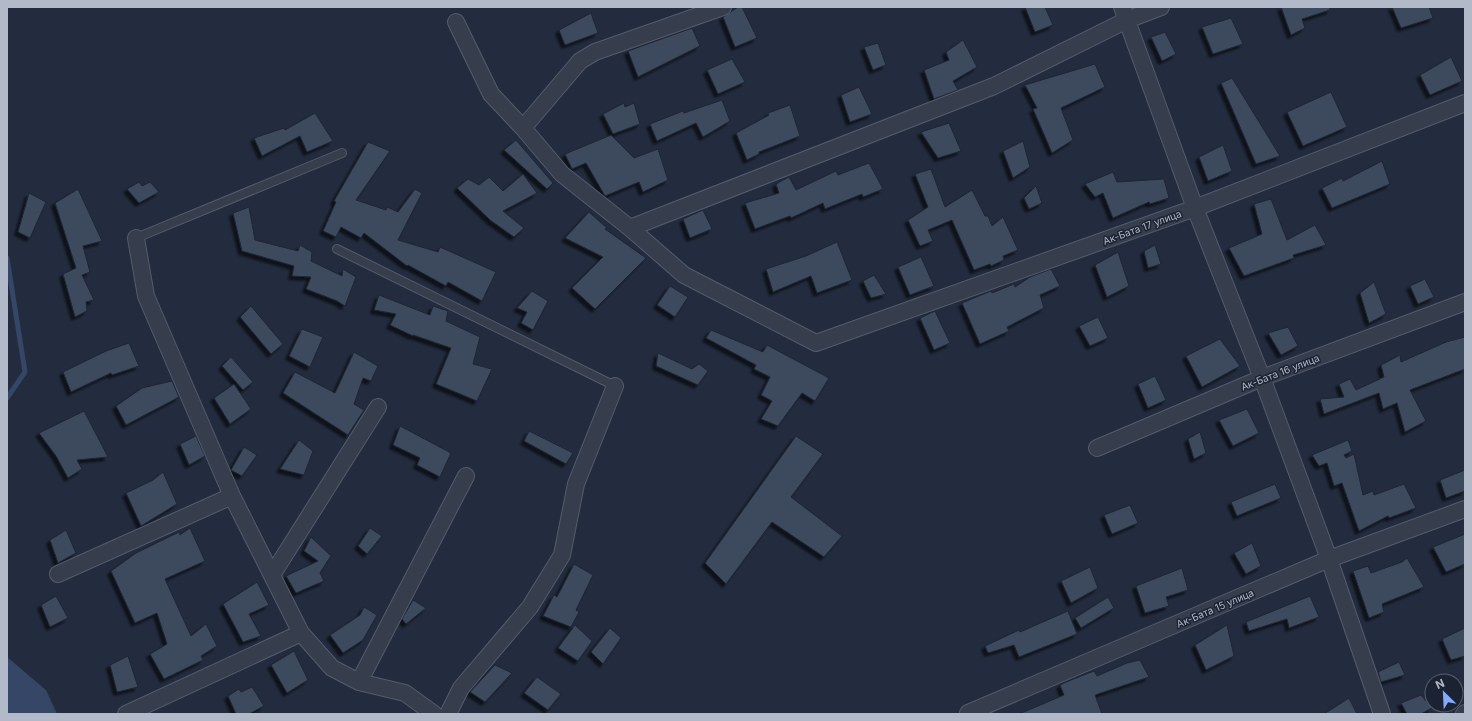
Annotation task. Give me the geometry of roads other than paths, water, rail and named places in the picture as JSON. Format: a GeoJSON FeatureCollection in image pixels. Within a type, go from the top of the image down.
{"type":"FeatureCollection","features":[{"type":"Feature","properties":{"kind":"street"},"geometry":{"type":"LineString","coordinates":[[523,128],[580,61],[595,52],[694,12],[723,7]]}},
{"type":"Feature","properties":{"kind":"street"},"geometry":{"type":"LineString","coordinates":[[456,22],[491,94],[523,128],[562,174],[630,228],[994,86],[1124,13],[1160,7]]}},
{"type":"Feature","properties":{"kind":"street"},"geometry":{"type":"LineString","coordinates":[[1124,13],[1194,208],[1262,378],[1329,559],[1382,714]]}},
{"type":"Feature","properties":{"kind":"street","name":"Ак-Бата 17 улица"},"geometry":{"type":"LineString","coordinates":[[630,228],[684,275],[816,343],[1194,208],[1465,104]]}},
{"type":"Feature","properties":{"kind":"street"},"geometry":{"type":"LineString","coordinates":[[136,238],[146,296],[232,496],[301,633],[332,668],[359,682],[405,693],[434,714]]}},
{"type":"Feature","properties":{"kind":"street","name":"Ак-Бата 16 улица"},"geometry":{"type":"LineString","coordinates":[[1097,448],[1262,378],[1465,302]]}},
{"type":"Feature","properties":{"kind":"street"},"geometry":{"type":"LineString","coordinates":[[448,714],[461,688],[530,607],[562,555],[576,484],[615,386]]}},
{"type":"Feature","properties":{"kind":"street"},"geometry":{"type":"LineString","coordinates":[[272,574],[378,407]]}},
{"type":"Feature","properties":{"kind":"street"},"geometry":{"type":"LineString","coordinates":[[359,682],[466,476]]}},
{"type":"Feature","properties":{"kind":"street"},"geometry":{"type":"LineString","coordinates":[[58,574],[232,496]]}},
{"type":"Feature","properties":{"kind":"street","name":"Ак-Бата 15 улица"},"geometry":{"type":"LineString","coordinates":[[968,713],[1329,559],[1465,509]]}},
{"type":"Feature","properties":{"kind":"street"},"geometry":{"type":"LineString","coordinates":[[126,714],[301,633]]}},
{"type":"Feature","properties":{"kind":"lane"},"geometry":{"type":"LineString","coordinates":[[136,238],[342,153]]}},
{"type":"Feature","properties":{"kind":"lane"},"geometry":{"type":"LineString","coordinates":[[337,249],[615,386]]}},
{"type":"Feature","properties":{"kind":"water"},"geometry":{"type":"Polygon","coordinates":[[[7,657],[46,690],[57,714],[7,714],[7,657]]]}},
{"type":"Feature","properties":{"kind":"waterway"},"geometry":{"type":"LineString","coordinates":[[7,258],[25,372],[7,398]]}}]}
